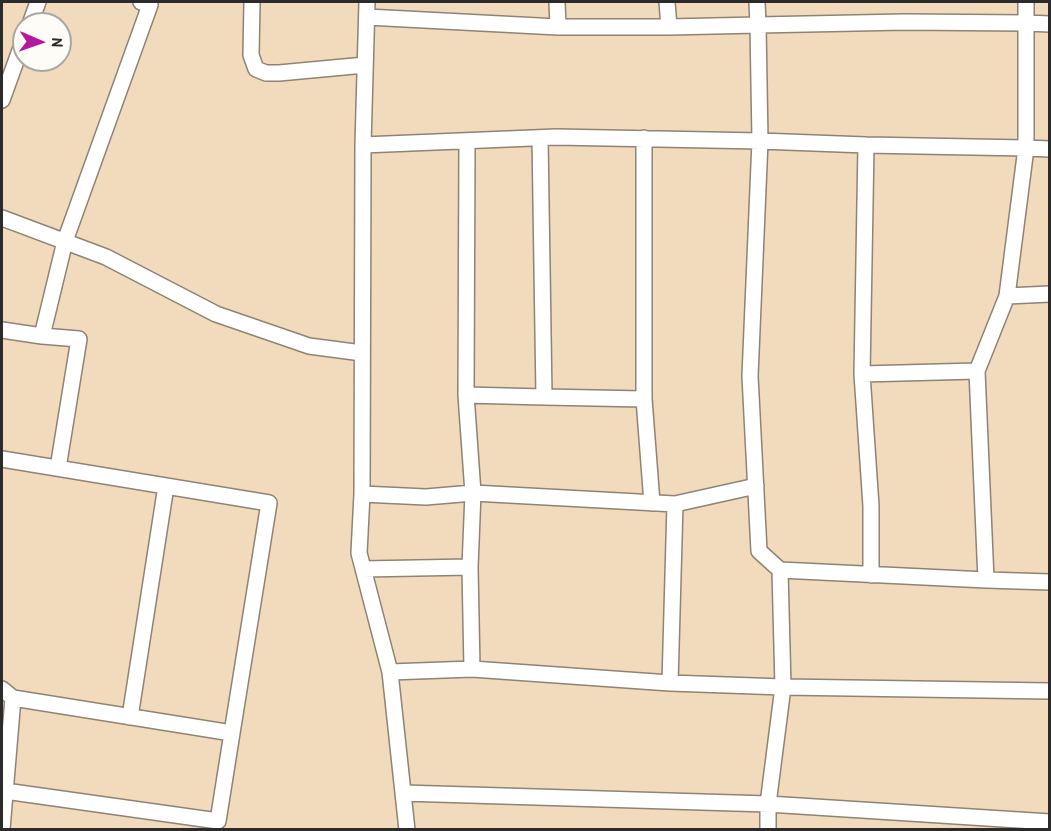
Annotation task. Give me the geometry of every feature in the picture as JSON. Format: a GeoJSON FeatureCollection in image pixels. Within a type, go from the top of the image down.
{"type":"FeatureCollection","features":[{"type":"Feature","properties":{"kind":"street"},"geometry":{"type":"LineString","coordinates":[[42,336],[65,241],[150,5],[141,2]]}},
{"type":"Feature","properties":{"kind":"street"},"geometry":{"type":"LineString","coordinates":[[252,2],[251,55],[256,69],[266,73],[365,65]]}},
{"type":"Feature","properties":{"kind":"street"},"geometry":{"type":"LineString","coordinates":[[557,2],[558,27]]}},
{"type":"Feature","properties":{"kind":"street"},"geometry":{"type":"LineString","coordinates":[[667,2],[669,27]]}},
{"type":"Feature","properties":{"kind":"street"},"geometry":{"type":"LineString","coordinates":[[757,2],[760,141],[750,376],[759,552],[780,570],[1050,582]]}},
{"type":"Feature","properties":{"kind":"street"},"geometry":{"type":"LineString","coordinates":[[986,580],[977,371],[1007,296],[1026,148],[1026,2]]}},
{"type":"Feature","properties":{"kind":"street"},"geometry":{"type":"LineString","coordinates":[[410,829],[403,793],[390,672],[359,554],[362,494],[363,145],[367,9],[558,27],[758,26],[904,22],[1050,24]]}},
{"type":"Feature","properties":{"kind":"street"},"geometry":{"type":"LineString","coordinates":[[2,100],[12,72]]}},
{"type":"Feature","properties":{"kind":"street"},"geometry":{"type":"LineString","coordinates":[[363,145],[540,138],[644,138],[1050,149]]}},
{"type":"Feature","properties":{"kind":"street"},"geometry":{"type":"LineString","coordinates":[[540,138],[543,397]]}},
{"type":"Feature","properties":{"kind":"street"},"geometry":{"type":"LineString","coordinates":[[644,138],[644,399],[652,503]]}},
{"type":"Feature","properties":{"kind":"street"},"geometry":{"type":"LineString","coordinates":[[467,141],[466,395],[473,493],[470,567],[472,669]]}},
{"type":"Feature","properties":{"kind":"street"},"geometry":{"type":"LineString","coordinates":[[866,145],[862,374],[871,506],[872,575]]}},
{"type":"Feature","properties":{"kind":"street"},"geometry":{"type":"LineString","coordinates":[[2,218],[106,257],[216,314],[309,346],[362,353]]}},
{"type":"Feature","properties":{"kind":"street"},"geometry":{"type":"LineString","coordinates":[[1007,296],[1050,294]]}},
{"type":"Feature","properties":{"kind":"street"},"geometry":{"type":"LineString","coordinates":[[2,330],[79,339],[58,468]]}},
{"type":"Feature","properties":{"kind":"street"},"geometry":{"type":"LineString","coordinates":[[862,374],[977,371]]}},
{"type":"Feature","properties":{"kind":"street"},"geometry":{"type":"LineString","coordinates":[[466,395],[644,399]]}},
{"type":"Feature","properties":{"kind":"street"},"geometry":{"type":"LineString","coordinates":[[2,459],[268,503],[218,821],[5,791]]}},
{"type":"Feature","properties":{"kind":"street"},"geometry":{"type":"LineString","coordinates":[[130,717],[166,486]]}},
{"type":"Feature","properties":{"kind":"street"},"geometry":{"type":"LineString","coordinates":[[362,494],[426,497],[473,493],[675,504],[756,486]]}},
{"type":"Feature","properties":{"kind":"street"},"geometry":{"type":"LineString","coordinates":[[670,683],[675,504]]}},
{"type":"Feature","properties":{"kind":"street"},"geometry":{"type":"LineString","coordinates":[[363,569],[470,567]]}},
{"type":"Feature","properties":{"kind":"street"},"geometry":{"type":"LineString","coordinates":[[768,830],[768,804],[783,687],[780,570]]}},
{"type":"Feature","properties":{"kind":"street"},"geometry":{"type":"LineString","coordinates":[[390,672],[472,669],[670,683],[1050,691]]}},
{"type":"Feature","properties":{"kind":"street"},"geometry":{"type":"LineString","coordinates":[[2,829],[7,694],[232,733]]}},
{"type":"Feature","properties":{"kind":"street"},"geometry":{"type":"LineString","coordinates":[[403,793],[768,804],[1046,824]]}}]}
